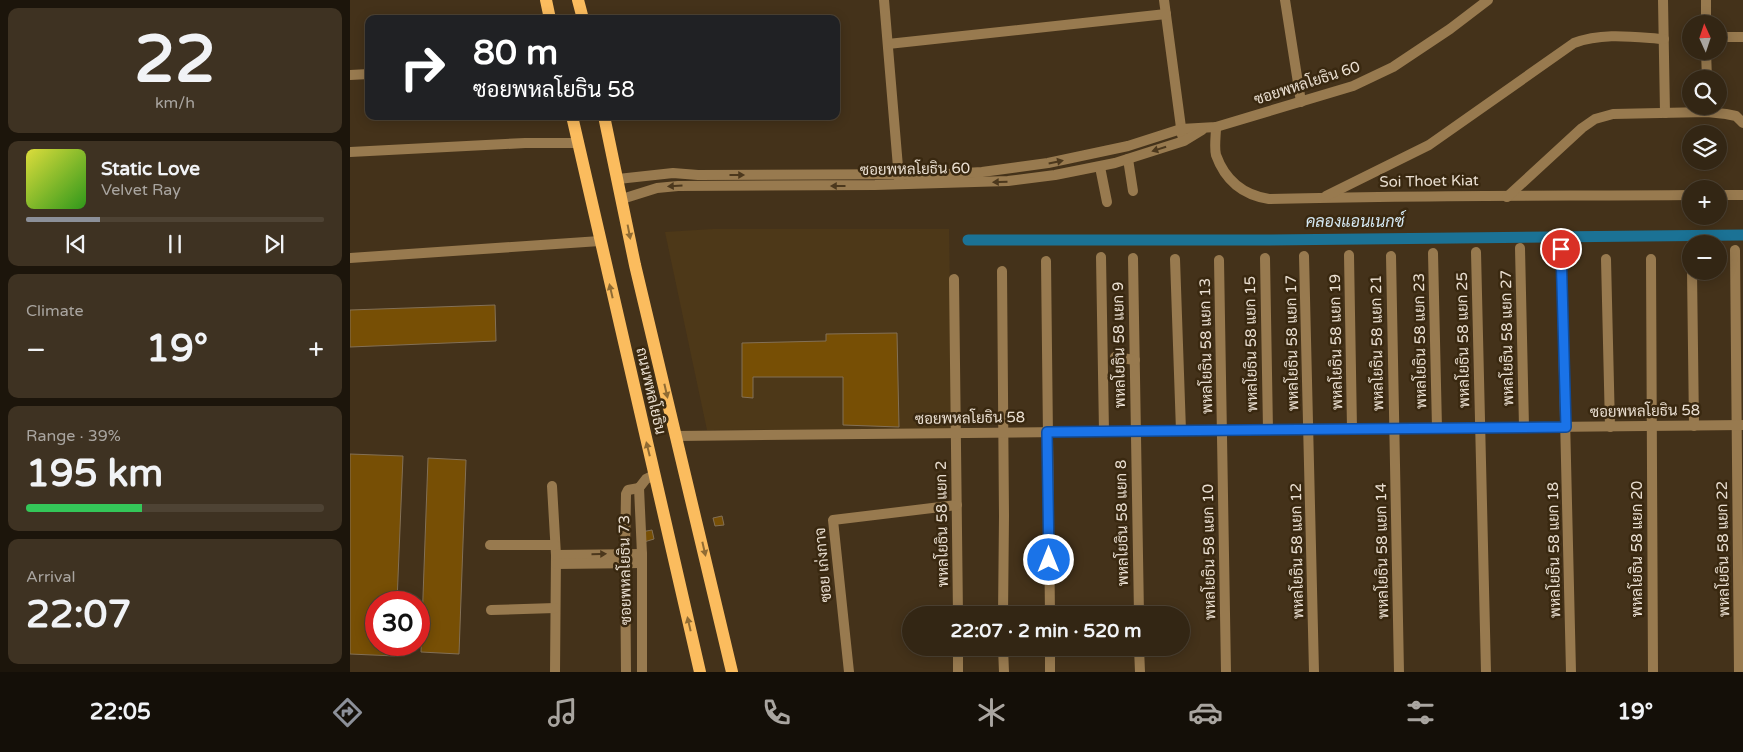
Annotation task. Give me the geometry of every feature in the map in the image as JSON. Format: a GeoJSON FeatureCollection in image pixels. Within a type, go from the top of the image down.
{"type":"FeatureCollection","features":[{"type":"Feature","properties":{"kind":"main road"},"geometry":{"type":"LineString","coordinates":[[546,0],[549,15]]}},
{"type":"Feature","properties":{"kind":"main road"},"geometry":{"type":"LineString","coordinates":[[578,0],[582,15]]}},
{"type":"Feature","properties":{"kind":"main road","name":"ถนนพหลโยธิน"},"geometry":{"type":"LineString","coordinates":[[573,120],[700,672]]}},
{"type":"Feature","properties":{"kind":"main road","name":"ถนนพหลโยธิน"},"geometry":{"type":"LineString","coordinates":[[605,120],[636,265],[732,672]]}},
{"type":"Feature","properties":{"kind":"street"},"geometry":{"type":"LineString","coordinates":[[884,0],[899,180]]}},
{"type":"Feature","properties":{"kind":"street"},"geometry":{"type":"LineString","coordinates":[[1164,0],[1184,141]]}},
{"type":"Feature","properties":{"kind":"street"},"geometry":{"type":"LineString","coordinates":[[1286,0],[1301,102]]}},
{"type":"Feature","properties":{"kind":"street","name":"ซอยพหลโยธิน 60"},"geometry":{"type":"LineString","coordinates":[[899,180],[1048,163],[1128,146],[1181,130],[1216,127],[1301,102],[1353,86],[1393,67],[1450,29],[1488,0]]}},
{"type":"Feature","properties":{"kind":"street"},"geometry":{"type":"LineString","coordinates":[[1663,0],[1665,113]]}},
{"type":"Feature","properties":{"kind":"street"},"geometry":{"type":"LineString","coordinates":[[1706,0],[1706,15]]}},
{"type":"Feature","properties":{"kind":"street"},"geometry":{"type":"LineString","coordinates":[[888,44],[1166,14]]}},
{"type":"Feature","properties":{"kind":"street"},"geometry":{"type":"LineString","coordinates":[[1323,197],[1429,144],[1558,52],[1574,43],[1586,38],[1602,36],[1664,39]]}},
{"type":"Feature","properties":{"kind":"street"},"geometry":{"type":"LineString","coordinates":[[1728,37],[1743,37]]}},
{"type":"Feature","properties":{"kind":"street"},"geometry":{"type":"LineString","coordinates":[[350,75],[365,74]]}},
{"type":"Feature","properties":{"kind":"street"},"geometry":{"type":"LineString","coordinates":[[1507,197],[1582,128],[1595,119],[1612,114],[1682,111]]}},
{"type":"Feature","properties":{"kind":"street"},"geometry":{"type":"LineString","coordinates":[[1727,114],[1736,116],[1743,123]]}},
{"type":"Feature","properties":{"kind":"street","name":"Soi Thoet Kiat"},"geometry":{"type":"LineString","coordinates":[[1216,127],[1216,154],[1229,178],[1247,193],[1269,199],[1484,195],[1507,197],[1682,195]]}},
{"type":"Feature","properties":{"kind":"street","name":"ซอยพหลโยธิน 60"},"geometry":{"type":"LineString","coordinates":[[618,179],[673,173],[875,180],[1008,181],[1100,167],[1184,141],[1203,129]]}},
{"type":"Feature","properties":{"kind":"street"},"geometry":{"type":"LineString","coordinates":[[350,152],[526,143],[578,144]]}},
{"type":"Feature","properties":{"kind":"street"},"geometry":{"type":"LineString","coordinates":[[1128,159],[1133,191]]}},
{"type":"Feature","properties":{"kind":"street"},"geometry":{"type":"LineString","coordinates":[[1100,167],[1107,202]]}},
{"type":"Feature","properties":{"kind":"street","name":"ซอยพหลโยธิน 60"},"geometry":{"type":"LineString","coordinates":[[622,199],[657,188],[678,186],[875,180]]}},
{"type":"Feature","properties":{"kind":"street"},"geometry":{"type":"LineString","coordinates":[[1727,195],[1743,195]]}},
{"type":"Feature","properties":{"kind":"street"},"geometry":{"type":"LineString","coordinates":[[350,258],[600,241]]}},
{"type":"Feature","properties":{"kind":"street","name":"พหลโยธิน 58 แยก 27"},"geometry":{"type":"LineString","coordinates":[[1520,248],[1524,427]]}},
{"type":"Feature","properties":{"kind":"street","name":"พหลโยธิน 58 แยก 18"},"geometry":{"type":"LineString","coordinates":[[1561,249],[1571,672]]}},
{"type":"Feature","properties":{"kind":"street","name":"พหลโยธิน 58 แยก 22"},"geometry":{"type":"LineString","coordinates":[[1735,250],[1740,425],[1739,672]]}},
{"type":"Feature","properties":{"kind":"street","name":"พหลโยธิน 58 แยก 25"},"geometry":{"type":"LineString","coordinates":[[1476,252],[1486,672]]}},
{"type":"Feature","properties":{"kind":"street","name":"พหลโยธิน 58 แยก 23"},"geometry":{"type":"LineString","coordinates":[[1433,253],[1438,428]]}},
{"type":"Feature","properties":{"kind":"street","name":"พหลโยธิน 58 แยก 19"},"geometry":{"type":"LineString","coordinates":[[1349,254],[1352,429]]}},
{"type":"Feature","properties":{"kind":"street","name":"พหลโยธิน 58 แยก 17"},"geometry":{"type":"LineString","coordinates":[[1304,256],[1309,430]]}},
{"type":"Feature","properties":{"kind":"street","name":"พหลโยธิน 58 แยก 21"},"geometry":{"type":"LineString","coordinates":[[1391,256],[1394,429]]}},
{"type":"Feature","properties":{"kind":"street"},"geometry":{"type":"LineString","coordinates":[[1101,257],[1104,432]]}},
{"type":"Feature","properties":{"kind":"street","name":"พหลโยธิน 58 แยก 9"},"geometry":{"type":"LineString","coordinates":[[1133,258],[1136,431]]}},
{"type":"Feature","properties":{"kind":"street","name":"พหลโยธิน 58 แยก 15"},"geometry":{"type":"LineString","coordinates":[[1265,258],[1268,430]]}},
{"type":"Feature","properties":{"kind":"street"},"geometry":{"type":"LineString","coordinates":[[1176,259],[1181,431]]}},
{"type":"Feature","properties":{"kind":"street"},"geometry":{"type":"LineString","coordinates":[[1606,259],[1610,426]]}},
{"type":"Feature","properties":{"kind":"street","name":"พหลโยธิน 58 แยก 20"},"geometry":{"type":"LineString","coordinates":[[1651,259],[1653,672]]}},
{"type":"Feature","properties":{"kind":"street","name":"พหลโยธิน 58 แยก 13"},"geometry":{"type":"LineString","coordinates":[[1219,260],[1222,430]]}},
{"type":"Feature","properties":{"kind":"street"},"geometry":{"type":"LineString","coordinates":[[1046,261],[1050,606]]}},
{"type":"Feature","properties":{"kind":"street"},"geometry":{"type":"LineString","coordinates":[[1002,271],[1004,606]]}},
{"type":"Feature","properties":{"kind":"street","name":"พหลโยธิน 58 แยก 2"},"geometry":{"type":"LineString","coordinates":[[954,279],[958,606]]}},
{"type":"Feature","properties":{"kind":"street"},"geometry":{"type":"LineString","coordinates":[[1692,280],[1694,426]]}},
{"type":"Feature","properties":{"kind":"street"},"geometry":{"type":"LineString","coordinates":[[1114,357],[1135,360]]}},
{"type":"Feature","properties":{"kind":"street","name":"ซอยพหลโยธิน 58"},"geometry":{"type":"LineString","coordinates":[[677,436],[1740,425]]}},
{"type":"Feature","properties":{"kind":"street","name":"พหลโยธิน 58 แยก 14"},"geometry":{"type":"LineString","coordinates":[[1394,429],[1399,672]]}},
{"type":"Feature","properties":{"kind":"street","name":"พหลโยธิน 58 แยก 10"},"geometry":{"type":"LineString","coordinates":[[1222,430],[1226,672]]}},
{"type":"Feature","properties":{"kind":"street","name":"พหลโยธิน 58 แยก 12"},"geometry":{"type":"LineString","coordinates":[[1309,430],[1314,672]]}},
{"type":"Feature","properties":{"kind":"street","name":"พหลโยธิน 58 แยก 8"},"geometry":{"type":"LineString","coordinates":[[1136,431],[1139,606]]}},
{"type":"Feature","properties":{"kind":"street"},"geometry":{"type":"LineString","coordinates":[[626,672],[626,494],[628,490],[639,488],[646,479],[654,474]]}},
{"type":"Feature","properties":{"kind":"street"},"geometry":{"type":"LineString","coordinates":[[552,486],[556,555],[555,672]]}},
{"type":"Feature","properties":{"kind":"street","name":"ซอยพหลโยธิน 73"},"geometry":{"type":"LineString","coordinates":[[639,488],[642,558],[642,672]]}},
{"type":"Feature","properties":{"kind":"street","name":"ซอย เก่งกาจ"},"geometry":{"type":"LineString","coordinates":[[849,672],[833,520],[957,505]]}},
{"type":"Feature","properties":{"kind":"street"},"geometry":{"type":"LineString","coordinates":[[490,545],[556,555],[625,559],[642,558]]}},
{"type":"Feature","properties":{"kind":"street"},"geometry":{"type":"LineString","coordinates":[[491,610],[556,608]]}},
{"type":"Feature","properties":{"kind":"street"},"geometry":{"type":"LineString","coordinates":[[958,656],[958,672]]}},
{"type":"Feature","properties":{"kind":"street"},"geometry":{"type":"LineString","coordinates":[[1003,656],[1004,672]]}},
{"type":"Feature","properties":{"kind":"street"},"geometry":{"type":"LineString","coordinates":[[1050,656],[1050,672]]}},
{"type":"Feature","properties":{"kind":"street"},"geometry":{"type":"LineString","coordinates":[[1139,656],[1140,672]]}},
{"type":"Feature","properties":{"kind":"shaded area"},"geometry":{"type":"Polygon","coordinates":[[[713,229],[949,229],[952,429],[707,430],[665,232],[713,229]]]}},
{"type":"Feature","properties":{"kind":"building"},"geometry":{"type":"Polygon","coordinates":[[[495,305],[496,341],[350,347],[350,310],[495,305]]]}},
{"type":"Feature","properties":{"kind":"building"},"geometry":{"type":"Polygon","coordinates":[[[897,333],[899,427],[843,425],[843,377],[753,377],[753,398],[742,397],[742,343],[826,341],[826,334],[897,333]]]}},
{"type":"Feature","properties":{"kind":"building"},"geometry":{"type":"Polygon","coordinates":[[[350,454],[403,456],[397,591],[365,591],[365,655],[350,654],[350,454]]]}},
{"type":"Feature","properties":{"kind":"building"},"geometry":{"type":"Polygon","coordinates":[[[428,458],[466,460],[459,654],[430,652],[430,591],[423,591],[428,458]]]}},
{"type":"Feature","properties":{"kind":"building"},"geometry":{"type":"Polygon","coordinates":[[[722,516],[724,525],[715,526],[713,518],[722,516]]]}},
{"type":"Feature","properties":{"kind":"building"},"geometry":{"type":"Polygon","coordinates":[[[652,530],[654,539],[644,542],[641,532],[652,530]]]}},
{"type":"Feature","properties":{"kind":"waterway","name":"คลองแอนเนกซ์"},"geometry":{"type":"LineString","coordinates":[[968,240],[1270,240],[1743,235]]}},
{"type":"Feature","properties":{"kind":"route"},"geometry":{"type":"LineString","coordinates":[[1049,560],[1047,432],[1566,427],[1561,249]]}}]}
